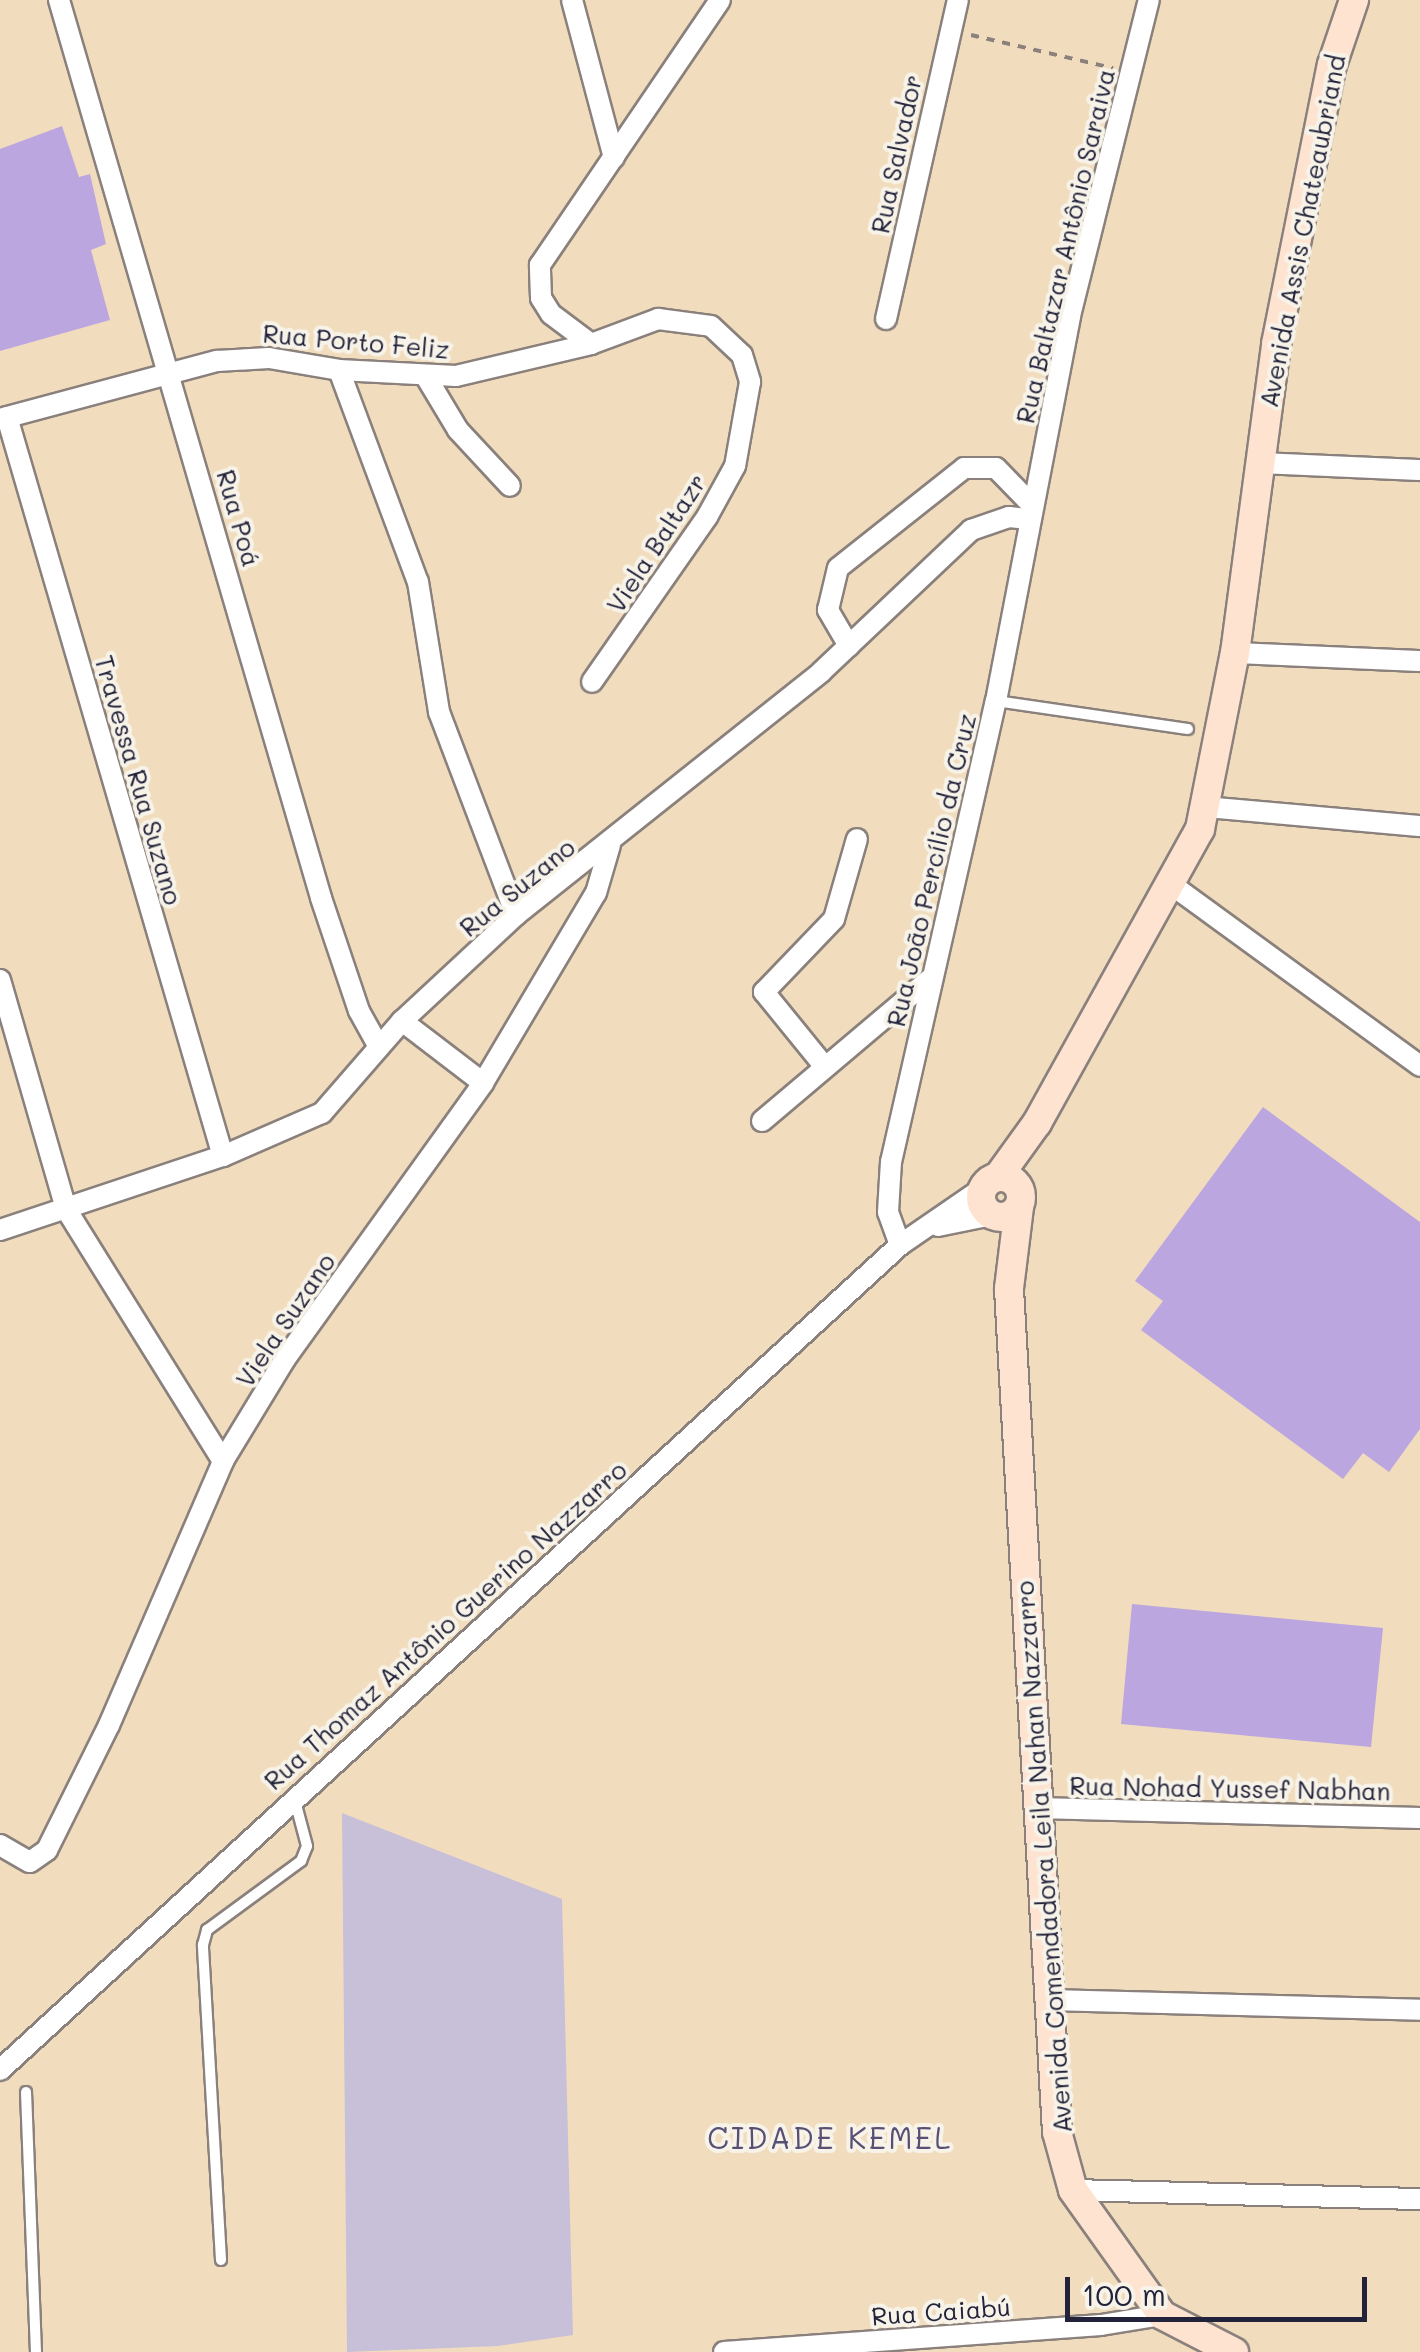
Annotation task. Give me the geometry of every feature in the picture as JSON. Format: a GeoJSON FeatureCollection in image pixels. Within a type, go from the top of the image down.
{"type":"FeatureCollection","features":[{"type":"Feature","properties":{"kind":"main road","name":"Avenida Assis Chateaubriand"},"geometry":{"type":"LineString","coordinates":[[1259,464],[1332,66],[1354,0]]}},
{"type":"Feature","properties":{"kind":"main road","name":"Avenida Comendadora Leila Nahan Nazzarro"},"geometry":{"type":"LineString","coordinates":[[1234,2352],[1162,2315],[1073,2190],[1058,2132],[1001,1199],[1037,1123],[1172,885],[1206,806],[1234,653],[1259,464]]}},
{"type":"Feature","properties":{"kind":"street","name":"Rua Poá"},"geometry":{"type":"LineString","coordinates":[[59,0],[171,371],[321,898],[359,1011],[379,1047]]}},
{"type":"Feature","properties":{"kind":"street"},"geometry":{"type":"LineString","coordinates":[[572,0],[614,158]]}},
{"type":"Feature","properties":{"kind":"street"},"geometry":{"type":"LineString","coordinates":[[591,344],[551,314],[541,298],[540,265],[720,0]]}},
{"type":"Feature","properties":{"kind":"street","name":"Rua Salvador"},"geometry":{"type":"LineString","coordinates":[[886,318],[958,0]]}},
{"type":"Feature","properties":{"kind":"street","name":"Rua Baltazar Antônio Saraiva"},"geometry":{"type":"LineString","coordinates":[[1030,512],[1070,316],[1149,0]]}},
{"type":"Feature","properties":{"kind":"street","name":"Viela Baltazr"},"geometry":{"type":"LineString","coordinates":[[591,344],[658,318],[691,320],[727,336],[742,355],[750,382],[735,466],[707,517],[592,682]]}},
{"type":"Feature","properties":{"kind":"street","name":"Rua Porto Feliz"},"geometry":{"type":"LineString","coordinates":[[4,418],[171,371],[248,357],[339,370],[456,376],[591,344]]}},
{"type":"Feature","properties":{"kind":"street"},"geometry":{"type":"LineString","coordinates":[[339,370],[418,582],[440,712],[516,915]]}},
{"type":"Feature","properties":{"kind":"street"},"geometry":{"type":"LineString","coordinates":[[425,375],[458,430],[510,486]]}},
{"type":"Feature","properties":{"kind":"street","name":"Travessa Rua Suzano"},"geometry":{"type":"LineString","coordinates":[[4,418],[223,1156]]}},
{"type":"Feature","properties":{"kind":"street"},"geometry":{"type":"LineString","coordinates":[[1259,464],[1420,470]]}},
{"type":"Feature","properties":{"kind":"street"},"geometry":{"type":"LineString","coordinates":[[849,646],[828,610],[838,568],[964,468],[996,468],[1030,512]]}},
{"type":"Feature","properties":{"kind":"street","name":"Rua Suzano"},"geometry":{"type":"LineString","coordinates":[[0,1230],[223,1156],[322,1113],[402,1020],[516,915],[610,844],[849,646],[970,530],[1030,512]]}},
{"type":"Feature","properties":{"kind":"street","name":"Rua João Percílio da Cruz"},"geometry":{"type":"LineString","coordinates":[[900,1246],[886,1189],[930,980],[996,701],[1030,512]]}},
{"type":"Feature","properties":{"kind":"street"},"geometry":{"type":"LineString","coordinates":[[1234,653],[1420,661]]}},
{"type":"Feature","properties":{"kind":"street"},"geometry":{"type":"LineString","coordinates":[[1206,806],[1420,826]]}},
{"type":"Feature","properties":{"kind":"street"},"geometry":{"type":"LineString","coordinates":[[825,1067],[764,992],[834,919],[857,839]]}},
{"type":"Feature","properties":{"kind":"street","name":"Viela Suzano"},"geometry":{"type":"LineString","coordinates":[[2,1851],[30,1862],[47,1850],[109,1726],[223,1461],[285,1359],[483,1083],[596,893],[610,844]]}},
{"type":"Feature","properties":{"kind":"street"},"geometry":{"type":"LineString","coordinates":[[1172,885],[1420,1066]]}},
{"type":"Feature","properties":{"kind":"street"},"geometry":{"type":"LineString","coordinates":[[0,980],[66,1208],[223,1461]]}},
{"type":"Feature","properties":{"kind":"street"},"geometry":{"type":"LineString","coordinates":[[762,1121],[930,980]]}},
{"type":"Feature","properties":{"kind":"street"},"geometry":{"type":"LineString","coordinates":[[402,1020],[483,1083]]}},
{"type":"Feature","properties":{"kind":"street","name":"Rua Thomaz Antônio Guerino Nazzarro"},"geometry":{"type":"LineString","coordinates":[[0,2070],[900,1246],[931,1228],[1001,1199]]}},
{"type":"Feature","properties":{"kind":"street","name":"Rua Nohad Yussef Nabhan"},"geometry":{"type":"LineString","coordinates":[[1038,1808],[1420,1818]]}},
{"type":"Feature","properties":{"kind":"street"},"geometry":{"type":"LineString","coordinates":[[1050,2000],[1420,2010]]}},
{"type":"Feature","properties":{"kind":"street"},"geometry":{"type":"LineString","coordinates":[[1073,2190],[1420,2198]]}},
{"type":"Feature","properties":{"kind":"street","name":"Rua Caiabú"},"geometry":{"type":"LineString","coordinates":[[724,2352],[827,2348],[1162,2315]]}},
{"type":"Feature","properties":{"kind":"lane"},"geometry":{"type":"LineString","coordinates":[[996,701],[1188,729]]}},
{"type":"Feature","properties":{"kind":"lane"},"geometry":{"type":"LineString","coordinates":[[221,2260],[203,1945],[208,1930],[301,1861],[307,1846],[294,1797]]}},
{"type":"Feature","properties":{"kind":"lane"},"geometry":{"type":"LineString","coordinates":[[26,2092],[36,2352]]}},
{"type":"Feature","properties":{"kind":"path"},"geometry":{"type":"LineString","coordinates":[[949,30],[1132,72]]}},
{"type":"Feature","properties":{"kind":"shaded area"},"geometry":{"type":"Polygon","coordinates":[[[342,1813],[562,1899],[573,2335],[498,2346],[347,2352],[342,1813]]]}},
{"type":"Feature","properties":{"kind":"building"},"geometry":{"type":"Polygon","coordinates":[[[62,126],[79,177],[90,174],[106,244],[91,250],[110,320],[0,351],[0,149],[62,126]]]}},
{"type":"Feature","properties":{"kind":"building"},"geometry":{"type":"Polygon","coordinates":[[[1263,1107],[1420,1222],[1420,1429],[1389,1472],[1363,1453],[1343,1479],[1141,1330],[1163,1301],[1135,1281],[1263,1107]]]}},
{"type":"Feature","properties":{"kind":"building"},"geometry":{"type":"Polygon","coordinates":[[[1132,1604],[1383,1628],[1371,1747],[1121,1724],[1132,1604]]]}},
{"type":"Feature","properties":{"kind":"district","name":"CIDADE KEMEL"},"geometry":{"type":"Point","coordinates":[830,2137]}}]}
